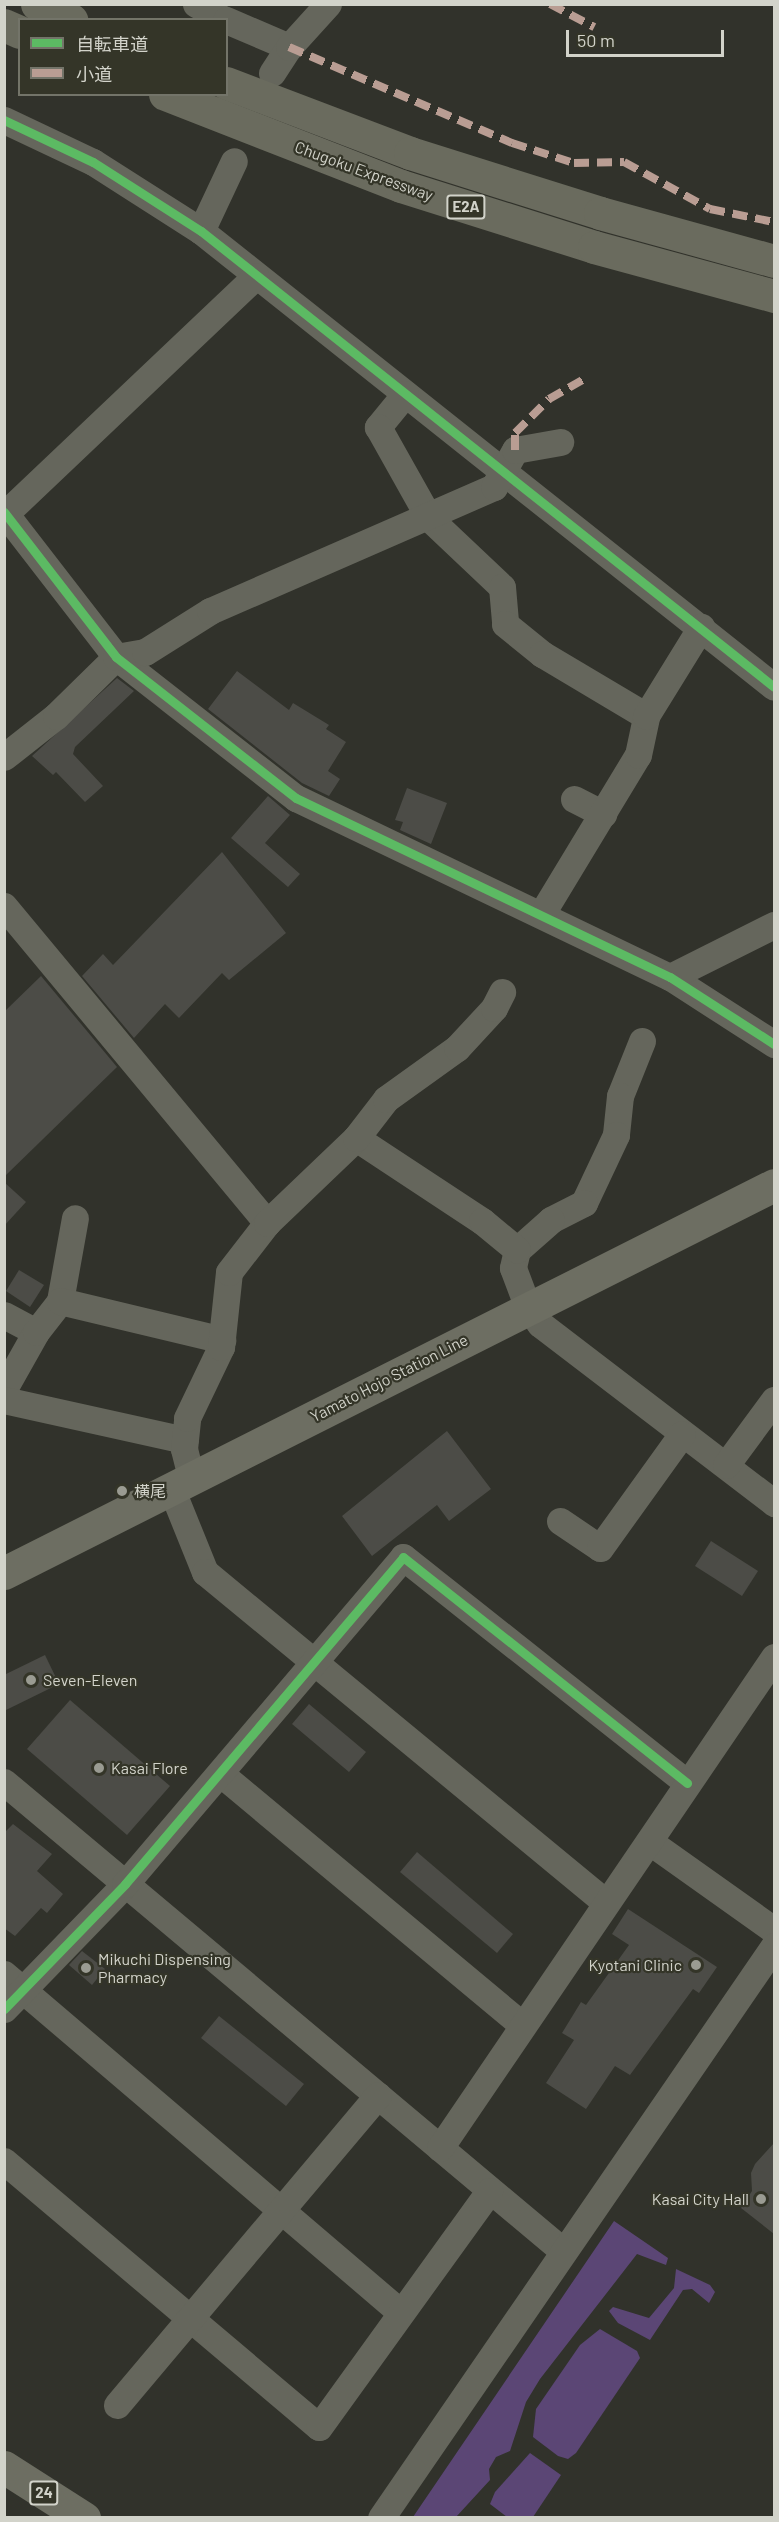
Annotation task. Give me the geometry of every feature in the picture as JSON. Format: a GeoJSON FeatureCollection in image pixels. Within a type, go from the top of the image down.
{"type":"FeatureCollection","features":[{"type":"Feature","properties":{"kind":"highway"},"geometry":{"type":"LineString","coordinates":[[37,4],[68,18]]}},
{"type":"Feature","properties":{"kind":"highway"},"geometry":{"type":"LineString","coordinates":[[4,25],[18,32]]}},
{"type":"Feature","properties":{"kind":"highway","name":"Chugoku Expressway"},"geometry":{"type":"LineString","coordinates":[[228,84],[410,153],[600,213],[774,261]]}},
{"type":"Feature","properties":{"kind":"highway","name":"Chugoku Expressway"},"geometry":{"type":"LineString","coordinates":[[170,96],[401,186],[594,247],[774,296]]}},
{"type":"Feature","properties":{"kind":"main road","name":"Yamato Hojo Station Line"},"geometry":{"type":"LineString","coordinates":[[4,1573],[774,1185]]}},
{"type":"Feature","properties":{"kind":"main road","name":"24"},"geometry":{"type":"LineString","coordinates":[[4,2467],[84,2517]]}},
{"type":"Feature","properties":{"kind":"street"},"geometry":{"type":"LineString","coordinates":[[196,4],[222,18]]}},
{"type":"Feature","properties":{"kind":"street"},"geometry":{"type":"LineString","coordinates":[[272,72],[289,47],[328,4]]}},
{"type":"Feature","properties":{"kind":"street"},"geometry":{"type":"LineString","coordinates":[[228,21],[289,47]]}},
{"type":"Feature","properties":{"kind":"street"},"geometry":{"type":"LineString","coordinates":[[4,120],[93,162],[201,231],[774,687]]}},
{"type":"Feature","properties":{"kind":"street"},"geometry":{"type":"LineString","coordinates":[[201,231],[234,161]]}},
{"type":"Feature","properties":{"kind":"street"},"geometry":{"type":"LineString","coordinates":[[256,276],[5,513],[116,657],[296,798],[670,977],[774,1044]]}},
{"type":"Feature","properties":{"kind":"street"},"geometry":{"type":"LineString","coordinates":[[405,394],[378,427],[429,518],[502,587],[505,624],[542,654],[646,716]]}},
{"type":"Feature","properties":{"kind":"street"},"geometry":{"type":"LineString","coordinates":[[4,757],[56,716],[116,657],[145,652],[210,611],[429,518],[494,487],[515,450],[560,442]]}},
{"type":"Feature","properties":{"kind":"street"},"geometry":{"type":"LineString","coordinates":[[547,905],[638,755],[646,716],[701,627]]}},
{"type":"Feature","properties":{"kind":"street"},"geometry":{"type":"LineString","coordinates":[[574,799],[603,814]]}},
{"type":"Feature","properties":{"kind":"street"},"geometry":{"type":"LineString","coordinates":[[4,906],[267,1223]]}},
{"type":"Feature","properties":{"kind":"street"},"geometry":{"type":"LineString","coordinates":[[670,977],[774,925]]}},
{"type":"Feature","properties":{"kind":"street"},"geometry":{"type":"LineString","coordinates":[[502,992],[472,1034],[433,1068],[387,1099],[356,1138],[267,1223],[229,1272],[222,1340],[187,1418],[181,1482],[205,1572],[605,1902]]}},
{"type":"Feature","properties":{"kind":"street"},"geometry":{"type":"LineString","coordinates":[[642,1041],[620,1096],[616,1135],[584,1203],[551,1220],[517,1250],[513,1268],[528,1308],[540,1324],[774,1503]]}},
{"type":"Feature","properties":{"kind":"street"},"geometry":{"type":"LineString","coordinates":[[356,1138],[482,1221],[517,1250]]}},
{"type":"Feature","properties":{"kind":"street"},"geometry":{"type":"LineString","coordinates":[[4,1389],[36,1332],[60,1301],[75,1218]]}},
{"type":"Feature","properties":{"kind":"street"},"geometry":{"type":"LineString","coordinates":[[60,1301],[222,1340]]}},
{"type":"Feature","properties":{"kind":"street"},"geometry":{"type":"LineString","coordinates":[[4,1315],[36,1332]]}},
{"type":"Feature","properties":{"kind":"street"},"geometry":{"type":"LineString","coordinates":[[4,1400],[185,1440]]}},
{"type":"Feature","properties":{"kind":"street"},"geometry":{"type":"LineString","coordinates":[[726,1465],[774,1400]]}},
{"type":"Feature","properties":{"kind":"street"},"geometry":{"type":"LineString","coordinates":[[560,1521],[600,1548],[682,1434]]}},
{"type":"Feature","properties":{"kind":"street"},"geometry":{"type":"LineString","coordinates":[[399,2311],[11,1991],[125,1884],[315,1664],[403,1557],[687,1783]]}},
{"type":"Feature","properties":{"kind":"street"},"geometry":{"type":"LineString","coordinates":[[440,2148],[605,1902],[650,1842],[687,1783],[774,1657]]}},
{"type":"Feature","properties":{"kind":"street"},"geometry":{"type":"LineString","coordinates":[[221,1774],[522,2025]]}},
{"type":"Feature","properties":{"kind":"street"},"geometry":{"type":"LineString","coordinates":[[4,1782],[562,2250]]}},
{"type":"Feature","properties":{"kind":"street"},"geometry":{"type":"LineString","coordinates":[[650,1842],[774,1930]]}},
{"type":"Feature","properties":{"kind":"street"},"geometry":{"type":"LineString","coordinates":[[381,2517],[562,2250],[774,1946]]}},
{"type":"Feature","properties":{"kind":"street"},"geometry":{"type":"LineString","coordinates":[[117,2405],[378,2095]]}},
{"type":"Feature","properties":{"kind":"street"},"geometry":{"type":"LineString","coordinates":[[4,2161],[319,2427],[399,2311],[489,2191]]}},
{"type":"Feature","properties":{"kind":"shaded area"},"geometry":{"type":"Polygon","coordinates":[[[614,2221],[668,2258],[666,2265],[637,2254],[540,2379],[526,2402],[510,2451],[496,2457],[489,2469],[490,2480],[456,2517],[413,2517],[614,2221]]]}},
{"type":"Feature","properties":{"kind":"shaded area"},"geometry":{"type":"Polygon","coordinates":[[[676,2269],[710,2285],[715,2292],[709,2303],[692,2289],[683,2290],[650,2340],[618,2323],[609,2311],[613,2307],[649,2318],[674,2288],[676,2269]]]}},
{"type":"Feature","properties":{"kind":"shaded area"},"geometry":{"type":"Polygon","coordinates":[[[600,2329],[637,2351],[640,2358],[576,2453],[568,2459],[558,2456],[533,2437],[536,2409],[580,2345],[600,2329]]]}},
{"type":"Feature","properties":{"kind":"shaded area"},"geometry":{"type":"Polygon","coordinates":[[[530,2453],[561,2475],[533,2517],[507,2517],[490,2504],[495,2492],[530,2453]]]}},
{"type":"Feature","properties":{"kind":"building"},"geometry":{"type":"Polygon","coordinates":[[[237,671],[289,710],[293,703],[329,725],[326,729],[346,742],[328,771],[340,779],[329,796],[302,783],[208,709],[237,671]]]}},
{"type":"Feature","properties":{"kind":"building"},"geometry":{"type":"Polygon","coordinates":[[[117,678],[134,691],[75,747],[73,754],[103,786],[85,802],[56,772],[53,775],[32,756],[117,678]]]}},
{"type":"Feature","properties":{"kind":"building"},"geometry":{"type":"Polygon","coordinates":[[[407,788],[447,803],[431,844],[400,830],[403,822],[395,820],[407,788]]]}},
{"type":"Feature","properties":{"kind":"building"},"geometry":{"type":"Polygon","coordinates":[[[268,796],[290,815],[265,843],[300,874],[288,887],[231,838],[268,796]]]}},
{"type":"Feature","properties":{"kind":"building"},"geometry":{"type":"Polygon","coordinates":[[[222,852],[286,933],[229,980],[222,973],[179,1018],[165,1004],[134,1038],[82,976],[103,954],[113,965],[222,852]]]}},
{"type":"Feature","properties":{"kind":"building"},"geometry":{"type":"Polygon","coordinates":[[[41,976],[117,1067],[4,1177],[4,1012],[41,976]]]}},
{"type":"Feature","properties":{"kind":"building"},"geometry":{"type":"Polygon","coordinates":[[[4,1182],[26,1202],[4,1226],[4,1182]]]}},
{"type":"Feature","properties":{"kind":"building"},"geometry":{"type":"Polygon","coordinates":[[[19,1270],[44,1285],[30,1307],[6,1291],[19,1270]]]}},
{"type":"Feature","properties":{"kind":"building"},"geometry":{"type":"Polygon","coordinates":[[[447,1431],[491,1489],[449,1521],[437,1505],[372,1556],[342,1516],[447,1431]]]}},
{"type":"Feature","properties":{"kind":"building"},"geometry":{"type":"Polygon","coordinates":[[[711,1541],[758,1571],[742,1596],[695,1566],[711,1541]]]}},
{"type":"Feature","properties":{"kind":"building","name":"Seven-Eleven"},"geometry":{"type":"Polygon","coordinates":[[[45,1655],[59,1684],[4,1711],[4,1675],[45,1655]]]}},
{"type":"Feature","properties":{"kind":"building","name":"Kasai Flore"},"geometry":{"type":"Polygon","coordinates":[[[70,1700],[170,1786],[127,1835],[27,1749],[70,1700]]]}},
{"type":"Feature","properties":{"kind":"building"},"geometry":{"type":"Polygon","coordinates":[[[309,1704],[366,1752],[349,1772],[292,1724],[309,1704]]]}},
{"type":"Feature","properties":{"kind":"building"},"geometry":{"type":"Polygon","coordinates":[[[13,1824],[52,1854],[37,1871],[63,1894],[47,1913],[41,1908],[15,1936],[4,1928],[4,1833],[13,1824]]]}},
{"type":"Feature","properties":{"kind":"building"},"geometry":{"type":"Polygon","coordinates":[[[417,1852],[513,1934],[497,1953],[400,1872],[417,1852]]]}},
{"type":"Feature","properties":{"kind":"building"},"geometry":{"type":"Polygon","coordinates":[[[628,1909],[717,1967],[699,1993],[693,1989],[630,2075],[615,2066],[586,2109],[546,2083],[574,2040],[562,2033],[581,2002],[586,2005],[629,1945],[612,1934],[628,1909]]]}},
{"type":"Feature","properties":{"kind":"building"},"geometry":{"type":"Polygon","coordinates":[[[82,1951],[105,1969],[92,1985],[69,1965],[82,1951]]]}},
{"type":"Feature","properties":{"kind":"building"},"geometry":{"type":"Polygon","coordinates":[[[219,2016],[304,2084],[286,2106],[201,2038],[219,2016]]]}},
{"type":"Feature","properties":{"kind":"building","name":"Kasai City Hall"},"geometry":{"type":"Polygon","coordinates":[[[774,2143],[774,2234],[741,2208],[752,2191],[751,2173],[755,2164],[774,2143]]]}},
{"type":"Feature","properties":{"kind":"marked path"},"geometry":{"type":"LineString","coordinates":[[550,4],[594,27]]}},
{"type":"Feature","properties":{"kind":"marked path"},"geometry":{"type":"LineString","coordinates":[[289,47],[512,143],[574,163],[624,162],[710,209],[774,222]]}},
{"type":"Feature","properties":{"kind":"marked path"},"geometry":{"type":"LineString","coordinates":[[515,450],[515,433],[549,399],[584,379]]}},
{"type":"Feature","properties":{"kind":"cycle path"},"geometry":{"type":"LineString","coordinates":[[4,120],[93,162],[201,231],[774,687]]}},
{"type":"Feature","properties":{"kind":"cycle path"},"geometry":{"type":"LineString","coordinates":[[4,512],[116,657],[296,798],[670,977],[774,1044]]}},
{"type":"Feature","properties":{"kind":"cycle path"},"geometry":{"type":"LineString","coordinates":[[4,2009],[125,1884],[403,1557],[687,1783]]}},
{"type":"Feature","properties":{"kind":"place","name":"横尾"},"geometry":{"type":"Point","coordinates":[122,1491]}},
{"type":"Feature","properties":{"kind":"place","name":"Seven-Eleven"},"geometry":{"type":"Point","coordinates":[31,1680]}},
{"type":"Feature","properties":{"kind":"place","name":"Kasai Flore"},"geometry":{"type":"Point","coordinates":[99,1768]}},
{"type":"Feature","properties":{"kind":"place","name":"Kyotani Clinic"},"geometry":{"type":"Point","coordinates":[696,1965]}},
{"type":"Feature","properties":{"kind":"place","name":"Mikuchi Dispensing Pharmacy"},"geometry":{"type":"Point","coordinates":[86,1968]}},
{"type":"Feature","properties":{"kind":"place","name":"Kasai City Hall"},"geometry":{"type":"Point","coordinates":[761,2199]}}]}
